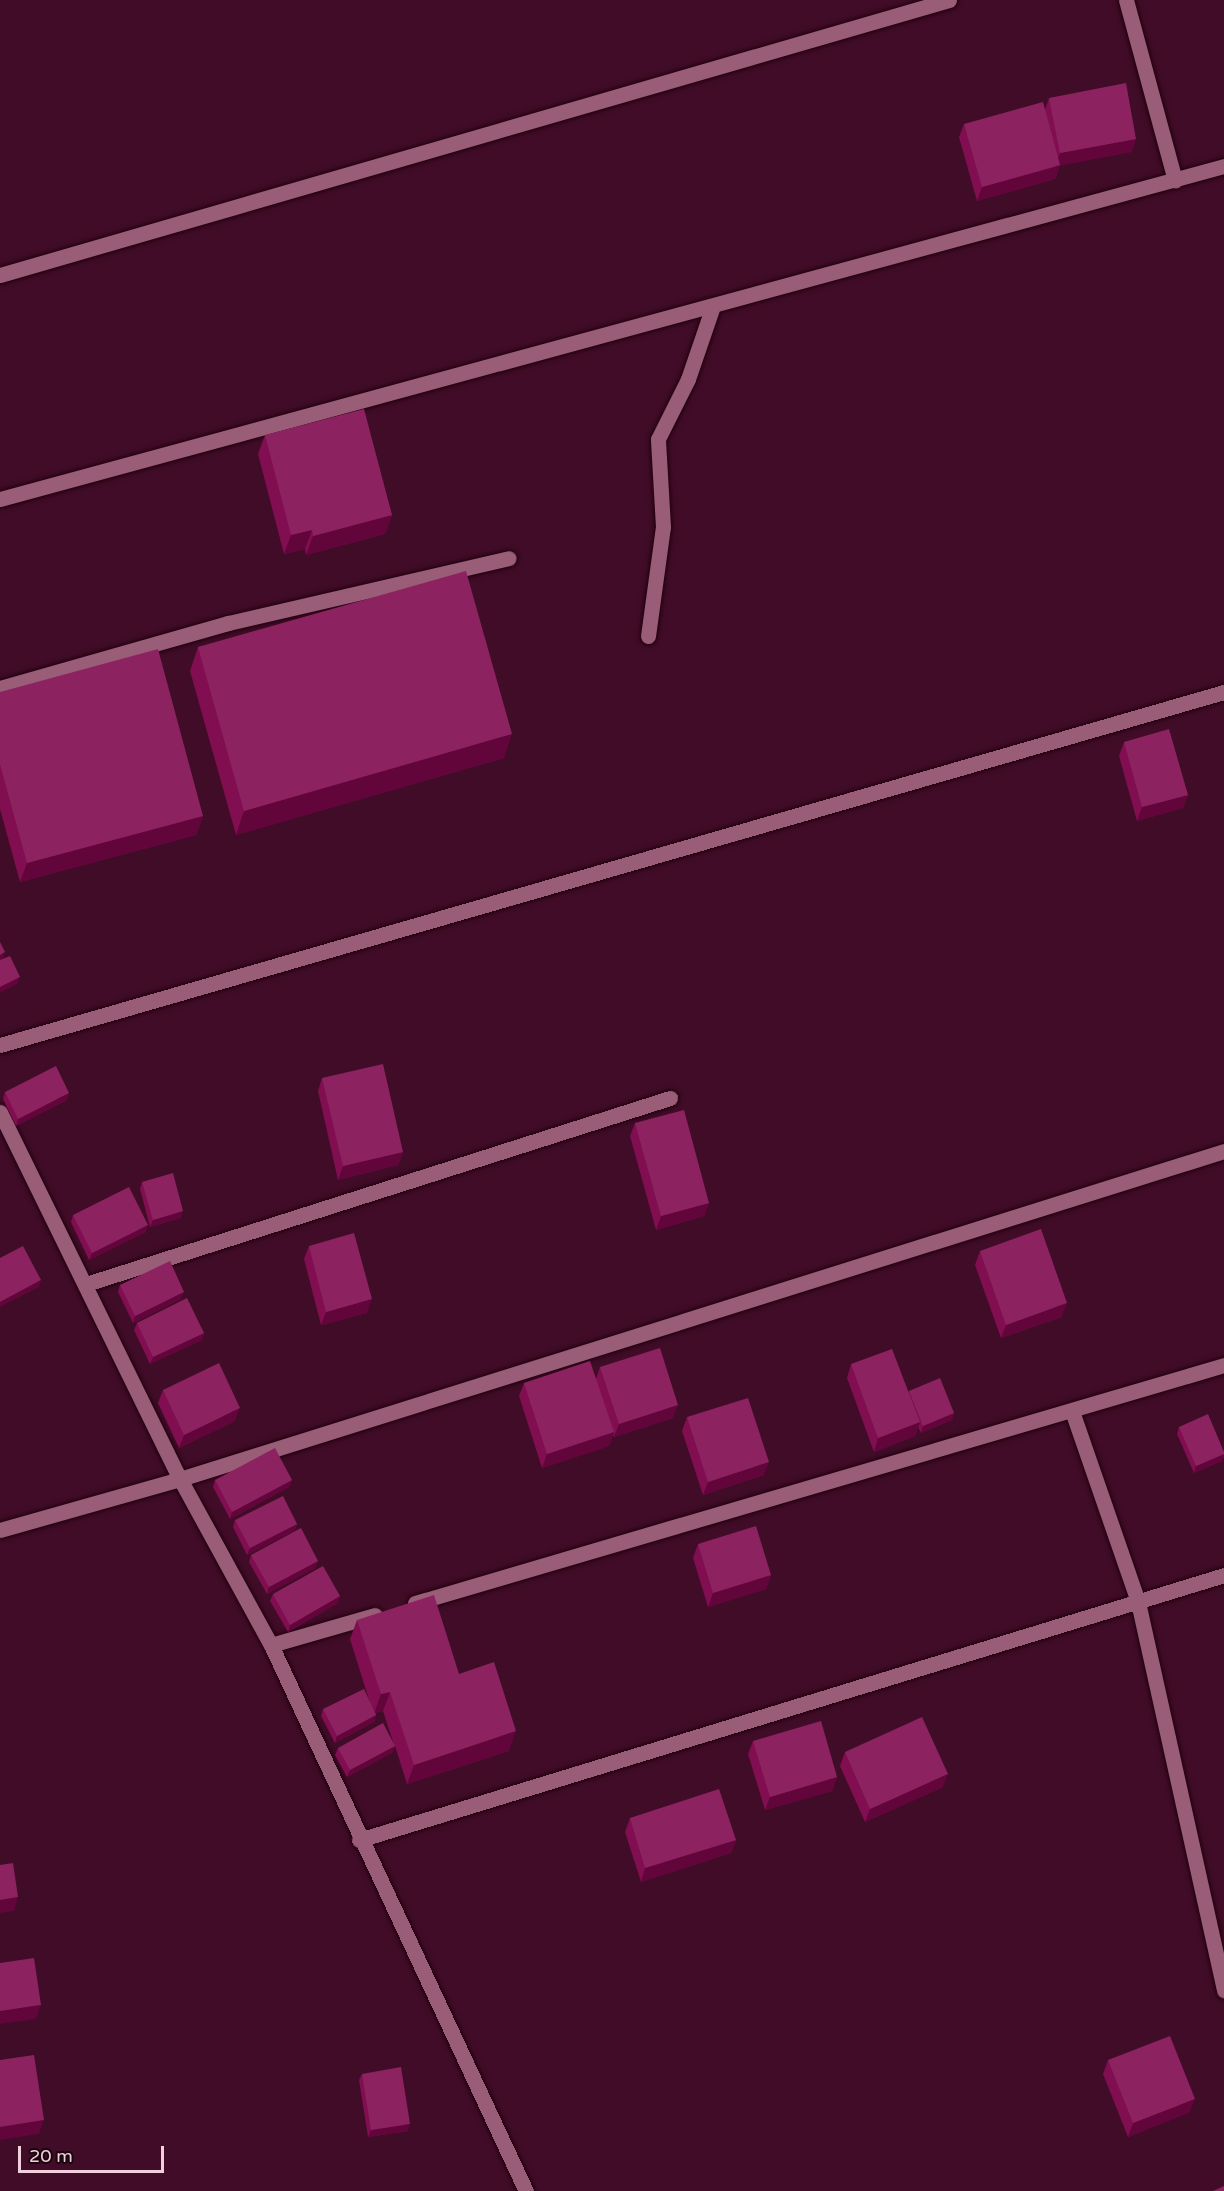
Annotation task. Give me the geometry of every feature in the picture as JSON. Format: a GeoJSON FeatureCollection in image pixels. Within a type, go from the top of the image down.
{"type":"FeatureCollection","features":[{"type":"Feature","properties":{"kind":"street"},"geometry":{"type":"LineString","coordinates":[[0,275],[948,0]]}},
{"type":"Feature","properties":{"kind":"street"},"geometry":{"type":"LineString","coordinates":[[1126,0],[1175,180]]}},
{"type":"Feature","properties":{"kind":"street"},"geometry":{"type":"LineString","coordinates":[[0,499],[712,309],[1224,166]]}},
{"type":"Feature","properties":{"kind":"street"},"geometry":{"type":"LineString","coordinates":[[648,636],[663,528],[658,439],[688,379],[712,309]]}},
{"type":"Feature","properties":{"kind":"street"},"geometry":{"type":"LineString","coordinates":[[0,688],[228,623],[509,558]]}},
{"type":"Feature","properties":{"kind":"street"},"geometry":{"type":"LineString","coordinates":[[0,1045],[1224,692]]}},
{"type":"Feature","properties":{"kind":"street"},"geometry":{"type":"LineString","coordinates":[[86,1284],[670,1098]]}},
{"type":"Feature","properties":{"kind":"street"},"geometry":{"type":"LineString","coordinates":[[0,1112],[180,1479],[271,1645],[358,1840],[526,2191]]}},
{"type":"Feature","properties":{"kind":"street"},"geometry":{"type":"LineString","coordinates":[[0,1530],[180,1479],[1224,1151]]}},
{"type":"Feature","properties":{"kind":"street"},"geometry":{"type":"LineString","coordinates":[[271,1645],[1224,1365]]}},
{"type":"Feature","properties":{"kind":"street"},"geometry":{"type":"LineString","coordinates":[[1072,1411],[1138,1602],[1224,1991]]}},
{"type":"Feature","properties":{"kind":"street"},"geometry":{"type":"LineString","coordinates":[[358,1840],[1224,1575]]}},
{"type":"Feature","properties":{"kind":"building"},"geometry":{"type":"Polygon","coordinates":[[[1126,83],[1136,139],[1060,153],[1049,98],[1126,83]]]}},
{"type":"Feature","properties":{"kind":"building"},"geometry":{"type":"Polygon","coordinates":[[[1043,102],[1060,165],[982,187],[964,124],[1043,102]]]}},
{"type":"Feature","properties":{"kind":"building"},"geometry":{"type":"Polygon","coordinates":[[[364,409],[392,515],[313,536],[312,530],[291,535],[265,435],[364,409]]]}},
{"type":"Feature","properties":{"kind":"building"},"geometry":{"type":"Polygon","coordinates":[[[466,571],[512,734],[244,811],[198,647],[466,571]]]}},
{"type":"Feature","properties":{"kind":"building"},"geometry":{"type":"Polygon","coordinates":[[[158,649],[203,816],[27,863],[0,764],[0,692],[158,649]]]}},
{"type":"Feature","properties":{"kind":"building"},"geometry":{"type":"Polygon","coordinates":[[[1169,729],[1188,795],[1142,807],[1124,742],[1169,729]]]}},
{"type":"Feature","properties":{"kind":"building"},"geometry":{"type":"Polygon","coordinates":[[[0,942],[5,952],[0,955],[0,942]]]}},
{"type":"Feature","properties":{"kind":"building"},"geometry":{"type":"Polygon","coordinates":[[[10,956],[20,977],[0,987],[0,960],[10,956]]]}},
{"type":"Feature","properties":{"kind":"building"},"geometry":{"type":"Polygon","coordinates":[[[383,1064],[403,1152],[343,1166],[322,1078],[383,1064]]]}},
{"type":"Feature","properties":{"kind":"building"},"geometry":{"type":"Polygon","coordinates":[[[56,1066],[69,1093],[18,1119],[5,1092],[56,1066]]]}},
{"type":"Feature","properties":{"kind":"building"},"geometry":{"type":"Polygon","coordinates":[[[684,1110],[709,1203],[661,1216],[635,1123],[684,1110]]]}},
{"type":"Feature","properties":{"kind":"building"},"geometry":{"type":"Polygon","coordinates":[[[173,1173],[183,1211],[153,1220],[142,1182],[173,1173]]]}},
{"type":"Feature","properties":{"kind":"building"},"geometry":{"type":"Polygon","coordinates":[[[129,1187],[148,1225],[92,1253],[73,1215],[129,1187]]]}},
{"type":"Feature","properties":{"kind":"building"},"geometry":{"type":"Polygon","coordinates":[[[1041,1229],[1067,1303],[1006,1325],[980,1251],[1041,1229]]]}},
{"type":"Feature","properties":{"kind":"building"},"geometry":{"type":"Polygon","coordinates":[[[354,1233],[372,1299],[326,1312],[309,1246],[354,1233]]]}},
{"type":"Feature","properties":{"kind":"building"},"geometry":{"type":"Polygon","coordinates":[[[23,1246],[41,1280],[0,1302],[0,1258],[23,1246]]]}},
{"type":"Feature","properties":{"kind":"building"},"geometry":{"type":"Polygon","coordinates":[[[170,1261],[184,1292],[135,1316],[120,1285],[170,1261]]]}},
{"type":"Feature","properties":{"kind":"building"},"geometry":{"type":"Polygon","coordinates":[[[187,1298],[204,1333],[153,1357],[137,1323],[187,1298]]]}},
{"type":"Feature","properties":{"kind":"building"},"geometry":{"type":"Polygon","coordinates":[[[660,1348],[678,1405],[619,1424],[600,1367],[660,1348]]]}},
{"type":"Feature","properties":{"kind":"building"},"geometry":{"type":"Polygon","coordinates":[[[892,1349],[920,1422],[878,1438],[851,1364],[892,1349]]]}},
{"type":"Feature","properties":{"kind":"building"},"geometry":{"type":"Polygon","coordinates":[[[590,1361],[614,1432],[547,1454],[524,1383],[590,1361]]]}},
{"type":"Feature","properties":{"kind":"building"},"geometry":{"type":"Polygon","coordinates":[[[219,1363],[240,1408],[184,1435],[163,1390],[219,1363]]]}},
{"type":"Feature","properties":{"kind":"building"},"geometry":{"type":"Polygon","coordinates":[[[940,1378],[954,1413],[923,1426],[909,1391],[940,1378]]]}},
{"type":"Feature","properties":{"kind":"building"},"geometry":{"type":"Polygon","coordinates":[[[748,1398],[769,1462],[708,1482],[687,1417],[748,1398]]]}},
{"type":"Feature","properties":{"kind":"building"},"geometry":{"type":"Polygon","coordinates":[[[1208,1414],[1224,1454],[1196,1466],[1179,1427],[1208,1414]]]}},
{"type":"Feature","properties":{"kind":"building"},"geometry":{"type":"Polygon","coordinates":[[[275,1448],[292,1480],[232,1512],[215,1480],[275,1448]]]}},
{"type":"Feature","properties":{"kind":"building"},"geometry":{"type":"Polygon","coordinates":[[[283,1496],[297,1524],[250,1548],[235,1520],[283,1496]]]}},
{"type":"Feature","properties":{"kind":"building"},"geometry":{"type":"Polygon","coordinates":[[[756,1526],[771,1575],[713,1593],[698,1544],[756,1526]]]}},
{"type":"Feature","properties":{"kind":"building"},"geometry":{"type":"Polygon","coordinates":[[[301,1528],[318,1561],[269,1587],[251,1555],[301,1528]]]}},
{"type":"Feature","properties":{"kind":"building"},"geometry":{"type":"Polygon","coordinates":[[[323,1566],[340,1596],[290,1625],[273,1594],[323,1566]]]}},
{"type":"Feature","properties":{"kind":"building"},"geometry":{"type":"Polygon","coordinates":[[[434,1595],[459,1674],[494,1662],[516,1731],[414,1765],[390,1692],[381,1694],[357,1620],[434,1595]]]}},
{"type":"Feature","properties":{"kind":"building"},"geometry":{"type":"Polygon","coordinates":[[[364,1689],[376,1715],[337,1736],[323,1709],[364,1689]]]}},
{"type":"Feature","properties":{"kind":"building"},"geometry":{"type":"Polygon","coordinates":[[[922,1717],[948,1774],[870,1809],[845,1752],[922,1717]]]}},
{"type":"Feature","properties":{"kind":"building"},"geometry":{"type":"Polygon","coordinates":[[[821,1721],[837,1777],[770,1797],[753,1741],[821,1721]]]}},
{"type":"Feature","properties":{"kind":"building"},"geometry":{"type":"Polygon","coordinates":[[[383,1723],[395,1746],[350,1770],[338,1748],[383,1723]]]}},
{"type":"Feature","properties":{"kind":"building"},"geometry":{"type":"Polygon","coordinates":[[[719,1789],[736,1840],[645,1868],[630,1818],[719,1789]]]}},
{"type":"Feature","properties":{"kind":"building"},"geometry":{"type":"Polygon","coordinates":[[[13,1863],[18,1897],[0,1900],[0,1865],[13,1863]]]}},
{"type":"Feature","properties":{"kind":"building"},"geometry":{"type":"Polygon","coordinates":[[[34,1958],[41,2005],[0,2011],[0,1963],[34,1958]]]}},
{"type":"Feature","properties":{"kind":"building"},"geometry":{"type":"Polygon","coordinates":[[[1170,2036],[1195,2099],[1133,2123],[1108,2060],[1170,2036]]]}},
{"type":"Feature","properties":{"kind":"building"},"geometry":{"type":"Polygon","coordinates":[[[34,2055],[44,2120],[0,2127],[0,2060],[34,2055]]]}},
{"type":"Feature","properties":{"kind":"building"},"geometry":{"type":"Polygon","coordinates":[[[401,2067],[410,2124],[371,2130],[362,2074],[401,2067]]]}},
{"type":"Feature","properties":{"kind":"building"},"geometry":{"type":"Polygon","coordinates":[[[1224,2186],[1224,2191],[1213,2191],[1224,2186]]]}}]}
